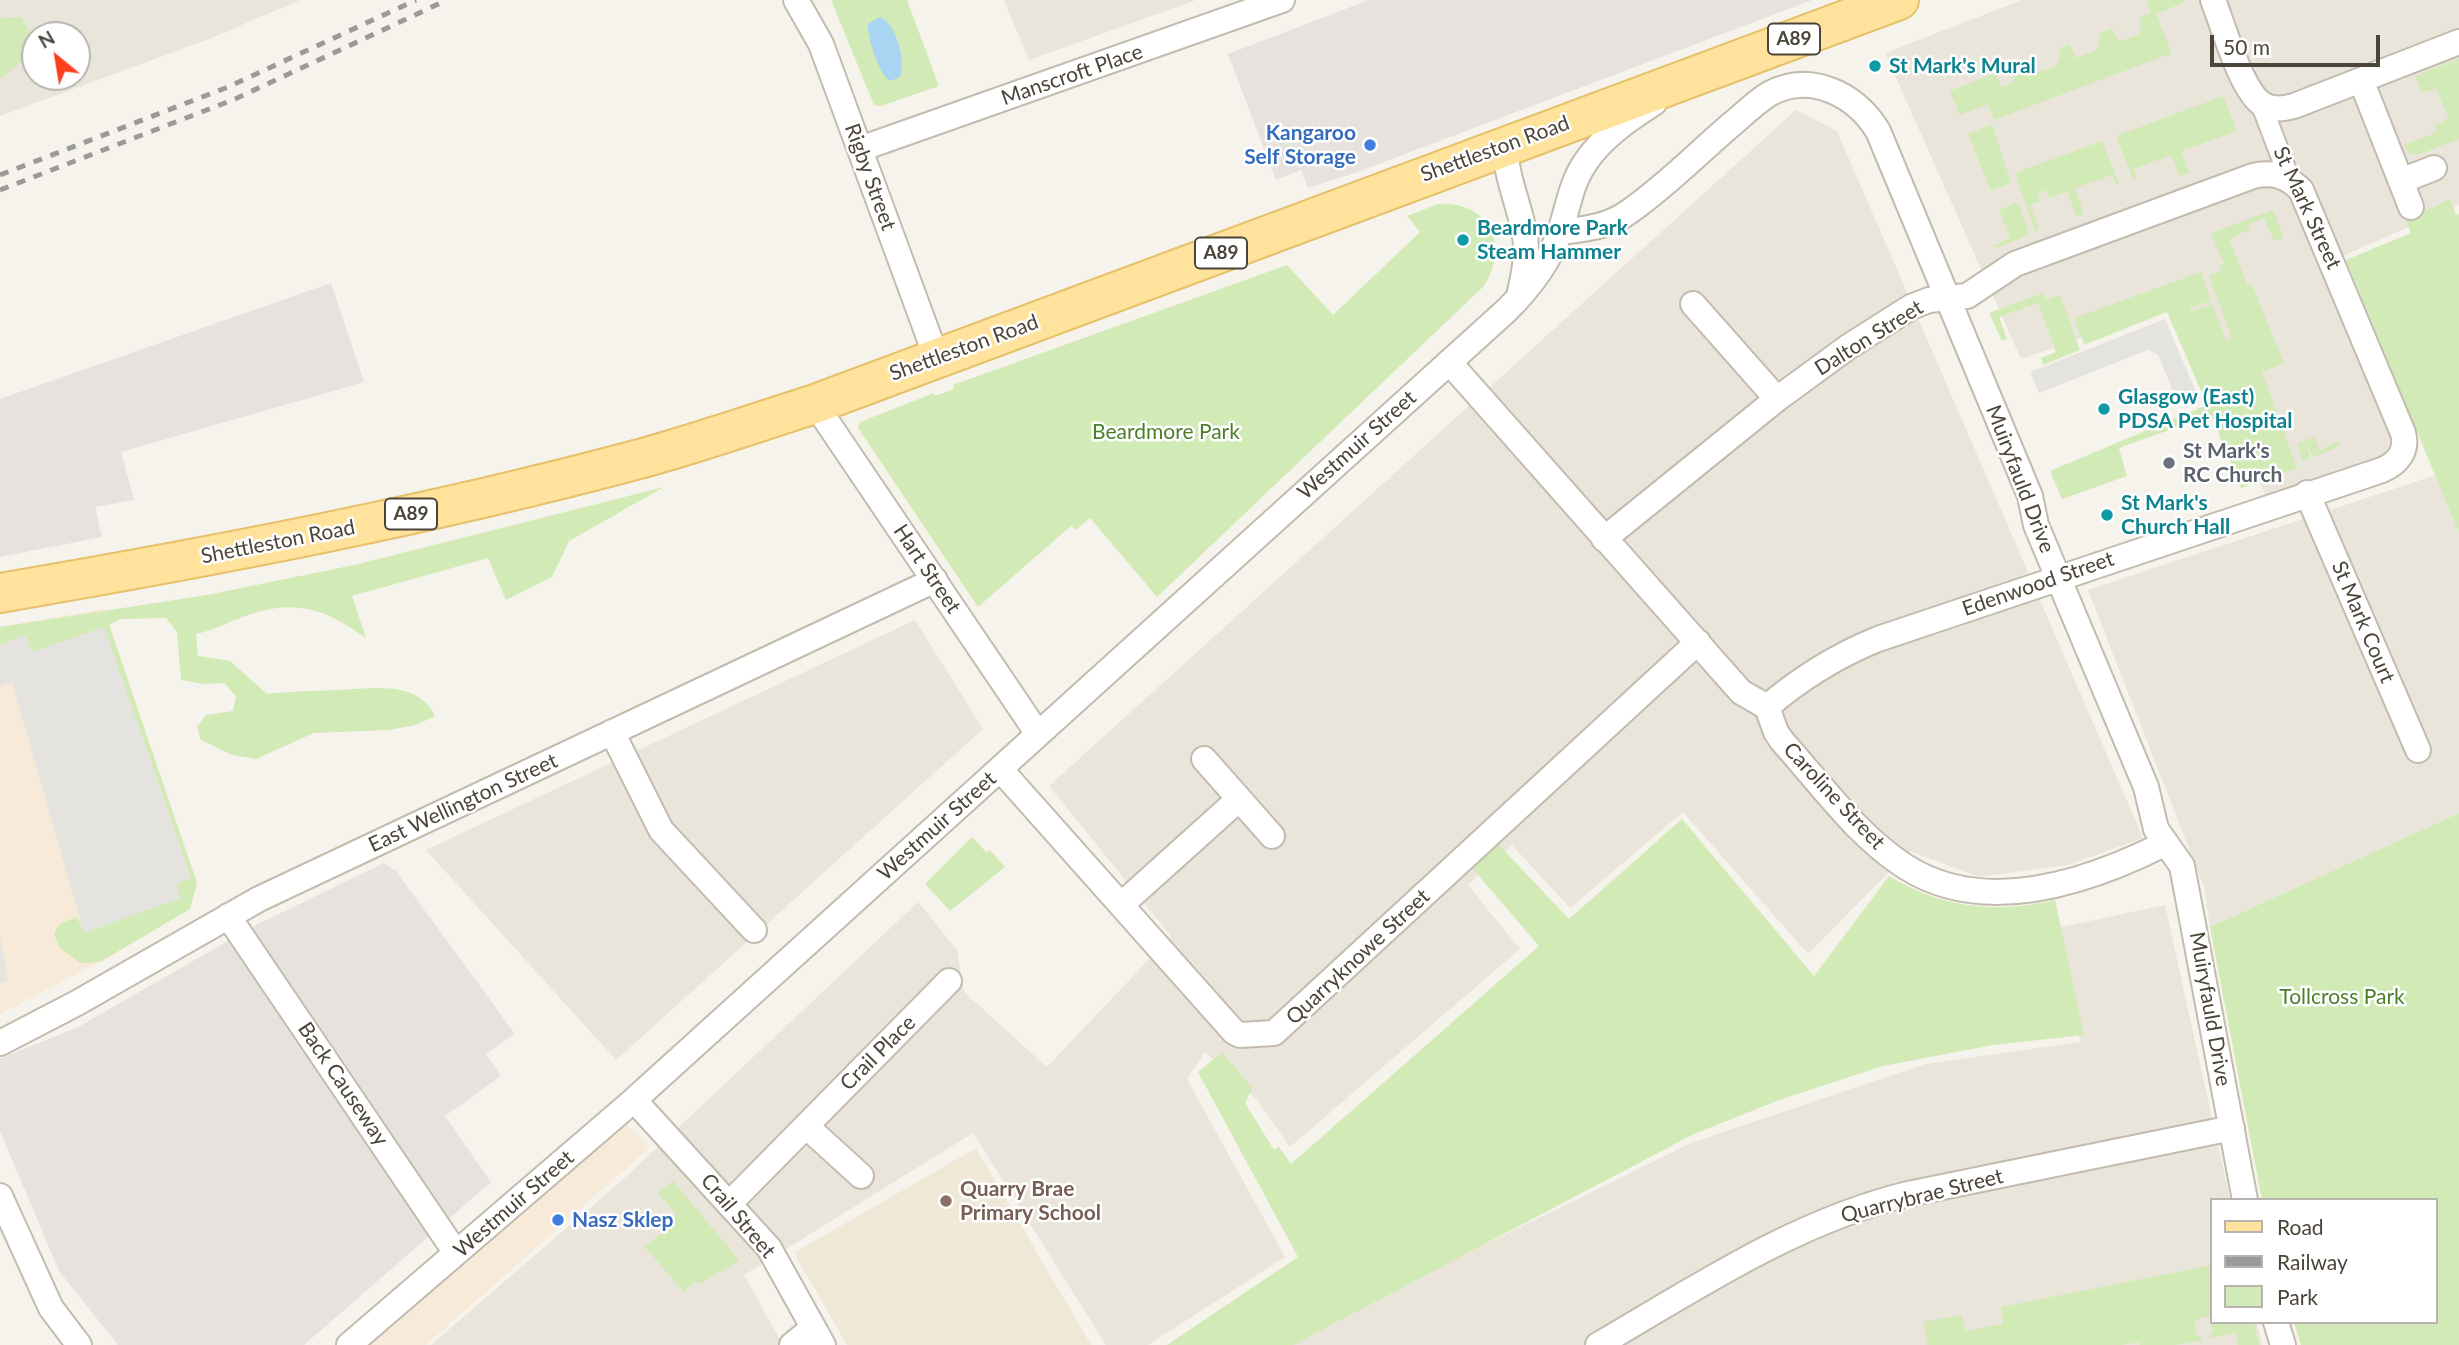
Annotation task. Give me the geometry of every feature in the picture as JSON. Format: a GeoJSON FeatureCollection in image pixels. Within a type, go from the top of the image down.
{"type":"FeatureCollection","features":[{"type":"Feature","properties":{"kind":"main road","name":"Shettleston Road"},"geometry":{"type":"LineString","coordinates":[[0,593],[253,548],[451,506],[646,457],[815,404],[1899,0]]}},
{"type":"Feature","properties":{"kind":"street","name":"Rigby Street"},"geometry":{"type":"LineString","coordinates":[[796,0],[821,44],[937,359]]}},
{"type":"Feature","properties":{"kind":"street","name":"Manscroft Place"},"geometry":{"type":"LineString","coordinates":[[860,149],[1282,0]]}},
{"type":"Feature","properties":{"kind":"street","name":"St Mark Street"},"geometry":{"type":"LineString","coordinates":[[2213,0],[2248,89],[2261,104],[2290,180],[2305,196],[2403,433],[2405,445],[2399,459]]}},
{"type":"Feature","properties":{"kind":"street"},"geometry":{"type":"LineString","coordinates":[[2261,104],[2276,109],[2294,106],[2459,41]]}},
{"type":"Feature","properties":{"kind":"street","name":"Westmuir Street"},"geometry":{"type":"LineString","coordinates":[[349,1345],[634,1100],[1518,300],[1541,271],[1560,232],[1576,180],[1595,150],[1689,78]]}},
{"type":"Feature","properties":{"kind":"street"},"geometry":{"type":"LineString","coordinates":[[2361,80],[2412,207]]}},
{"type":"Feature","properties":{"kind":"street","name":"Muiryfauld Drive"},"geometry":{"type":"LineString","coordinates":[[1560,232],[1597,227],[1630,212],[1769,94],[1795,86],[1823,87],[1854,101],[1868,114],[1878,131],[2030,496],[2046,552],[2060,577],[2146,787],[2157,829],[2182,866],[2187,880],[2245,1198]]}},
{"type":"Feature","properties":{"kind":"street"},"geometry":{"type":"LineString","coordinates":[[1505,146],[1505,164],[1525,233],[1526,252],[1518,300]]}},
{"type":"Feature","properties":{"kind":"street"},"geometry":{"type":"LineString","coordinates":[[2401,181],[2434,168]]}},
{"type":"Feature","properties":{"kind":"street","name":"Dalton Street"},"geometry":{"type":"LineString","coordinates":[[1604,539],[1777,399],[1911,307],[1929,300],[1948,300],[1974,292],[2015,264],[2253,176],[2276,174],[2290,180]]}},
{"type":"Feature","properties":{"kind":"street"},"geometry":{"type":"LineString","coordinates":[[1693,304],[1777,399]]}},
{"type":"Feature","properties":{"kind":"street"},"geometry":{"type":"LineString","coordinates":[[1449,362],[1741,692],[1767,707]]}},
{"type":"Feature","properties":{"kind":"street","name":"Hart Street"},"geometry":{"type":"LineString","coordinates":[[815,404],[1038,734]]}},
{"type":"Feature","properties":{"kind":"street","name":"Edenwood Street"},"geometry":{"type":"LineString","coordinates":[[1767,707],[1809,672],[1841,654],[2060,577],[2382,470],[2399,459]]}},
{"type":"Feature","properties":{"kind":"street","name":"St Mark Court"},"geometry":{"type":"LineString","coordinates":[[2307,493],[2418,750]]}},
{"type":"Feature","properties":{"kind":"street","name":"East Wellington Street"},"geometry":{"type":"LineString","coordinates":[[0,1043],[77,1003],[228,916],[935,580]]}},
{"type":"Feature","properties":{"kind":"street","name":"Quarryknowe Street"},"geometry":{"type":"LineString","coordinates":[[1000,769],[1234,1032],[1274,1033],[1698,642]]}},
{"type":"Feature","properties":{"kind":"street","name":"Caroline Street"},"geometry":{"type":"LineString","coordinates":[[1767,707],[1776,732],[1867,836],[1906,867],[1937,882],[1997,893],[2026,891],[2056,885],[2136,858],[2165,843]]}},
{"type":"Feature","properties":{"kind":"street"},"geometry":{"type":"LineString","coordinates":[[612,732],[661,830],[754,930]]}},
{"type":"Feature","properties":{"kind":"street"},"geometry":{"type":"LineString","coordinates":[[1204,759],[1272,836]]}},
{"type":"Feature","properties":{"kind":"street"},"geometry":{"type":"LineString","coordinates":[[1121,905],[1239,799]]}},
{"type":"Feature","properties":{"kind":"street","name":"Back Causeway"},"geometry":{"type":"LineString","coordinates":[[228,916],[456,1253]]}},
{"type":"Feature","properties":{"kind":"street","name":"Crail Place"},"geometry":{"type":"LineString","coordinates":[[730,1203],[949,981]]}},
{"type":"Feature","properties":{"kind":"street","name":"Crail Street"},"geometry":{"type":"LineString","coordinates":[[634,1100],[769,1248],[818,1336]]}},
{"type":"Feature","properties":{"kind":"street"},"geometry":{"type":"LineString","coordinates":[[806,1126],[861,1177]]}},
{"type":"Feature","properties":{"kind":"street","name":"Quarrybrae Street"},"geometry":{"type":"LineString","coordinates":[[1598,1345],[1769,1247],[1863,1207],[1908,1194],[2232,1128]]}},
{"type":"Feature","properties":{"kind":"street"},"geometry":{"type":"LineString","coordinates":[[0,1196],[51,1308],[79,1345]]}},
{"type":"Feature","properties":{"kind":"street"},"geometry":{"type":"LineString","coordinates":[[2277,1324],[2283,1345]]}},
{"type":"Feature","properties":{"kind":"street"},"geometry":{"type":"LineString","coordinates":[[792,1345],[818,1336]]}},
{"type":"Feature","properties":{"kind":"shaded area"},"geometry":{"type":"Polygon","coordinates":[[[0,0],[300,0],[209,39],[91,82],[91,21],[21,21],[21,91],[68,91],[0,116],[0,0]]]}},
{"type":"Feature","properties":{"kind":"shaded area"},"geometry":{"type":"Polygon","coordinates":[[[1004,0],[1196,0],[1029,60],[1004,0]]]}},
{"type":"Feature","properties":{"kind":"shaded area"},"geometry":{"type":"Polygon","coordinates":[[[1369,0],[1812,0],[1355,173],[1308,188],[1301,170],[1276,180],[1228,54],[1369,0]]]}},
{"type":"Feature","properties":{"kind":"shaded area"},"geometry":{"type":"Polygon","coordinates":[[[2022,0],[2459,0],[2459,205],[2338,258],[2414,453],[2271,507],[2178,304],[2021,359],[1885,53],[2022,0]]]}},
{"type":"Feature","properties":{"kind":"shaded area"},"geometry":{"type":"Polygon","coordinates":[[[1796,110],[1837,131],[2143,838],[2068,865],[1979,877],[1910,851],[1808,954],[1683,812],[1570,908],[1512,845],[1468,885],[1520,949],[1290,1147],[1257,1100],[1205,1052],[1187,1079],[1285,1257],[1148,1345],[1106,1345],[973,1133],[744,1275],[783,1345],[431,1345],[628,1175],[918,902],[957,950],[964,992],[1047,1067],[1171,936],[1049,786],[1796,110]]]}},
{"type":"Feature","properties":{"kind":"shaded area"},"geometry":{"type":"Polygon","coordinates":[[[331,283],[364,382],[121,452],[134,500],[95,507],[102,537],[0,557],[0,399],[331,283]]]}},
{"type":"Feature","properties":{"kind":"shaded area"},"geometry":{"type":"Polygon","coordinates":[[[2165,319],[2196,392],[2177,400],[2158,355],[2148,350],[2039,393],[2030,372],[2165,319]]]}},
{"type":"Feature","properties":{"kind":"shaded area"},"geometry":{"type":"Polygon","coordinates":[[[2436,475],[2459,533],[2459,813],[2210,927],[2204,887],[2088,590],[2436,475]]]}},
{"type":"Feature","properties":{"kind":"shaded area"},"geometry":{"type":"Polygon","coordinates":[[[104,609],[197,883],[190,909],[100,962],[0,1014],[0,627],[104,609]]]}},
{"type":"Feature","properties":{"kind":"shaded area"},"geometry":{"type":"Polygon","coordinates":[[[915,620],[983,729],[616,1060],[426,850],[915,620]]]}},
{"type":"Feature","properties":{"kind":"shaded area"},"geometry":{"type":"Polygon","coordinates":[[[104,627],[191,878],[176,884],[181,898],[84,933],[12,682],[0,686],[0,645],[25,635],[32,652],[104,627]]]}},
{"type":"Feature","properties":{"kind":"shaded area"},"geometry":{"type":"Polygon","coordinates":[[[384,863],[396,871],[515,1034],[486,1054],[501,1076],[445,1116],[491,1182],[304,1345],[118,1345],[59,1271],[0,1131],[0,1059],[80,1026],[254,926],[384,863]]]}},
{"type":"Feature","properties":{"kind":"shaded area"},"geometry":{"type":"Polygon","coordinates":[[[2165,905],[2230,1198],[2210,1198],[2210,1324],[2257,1324],[2262,1345],[1281,1345],[1691,1143],[1925,1064],[2080,1042],[2052,929],[2165,905]]]}},
{"type":"Feature","properties":{"kind":"shaded area"},"geometry":{"type":"Polygon","coordinates":[[[0,936],[8,981],[0,983],[0,936]]]}},
{"type":"Feature","properties":{"kind":"shaded area"},"geometry":{"type":"Polygon","coordinates":[[[608,1106],[650,1147],[426,1345],[350,1345],[608,1106]]]}},
{"type":"Feature","properties":{"kind":"shaded area","name":"Quarry Brae Primary School"},"geometry":{"type":"Polygon","coordinates":[[[976,1148],[1091,1345],[847,1345],[794,1253],[976,1148]]]}},
{"type":"Feature","properties":{"kind":"green space"},"geometry":{"type":"Polygon","coordinates":[[[831,0],[907,0],[939,86],[881,106],[874,105],[831,0]]]}},
{"type":"Feature","properties":{"kind":"green space"},"geometry":{"type":"Polygon","coordinates":[[[2146,0],[2185,2],[2156,14],[2172,53],[1994,120],[1988,104],[1960,115],[1950,91],[1995,73],[2001,87],[2013,82],[2018,69],[2016,65],[2028,60],[2034,74],[2055,67],[2061,55],[2058,49],[2070,44],[2076,58],[2097,50],[2101,33],[2112,28],[2118,42],[2138,35],[2142,25],[2139,18],[2151,13],[2146,0]]]}},
{"type":"Feature","properties":{"kind":"green space"},"geometry":{"type":"Polygon","coordinates":[[[21,17],[24,21],[21,21],[21,62],[0,79],[0,18],[21,17]]]}},
{"type":"Feature","properties":{"kind":"green space"},"geometry":{"type":"Polygon","coordinates":[[[2459,59],[2459,139],[2418,155],[2410,154],[2404,145],[2437,132],[2434,125],[2449,119],[2436,88],[2422,93],[2415,76],[2459,59]]]}},
{"type":"Feature","properties":{"kind":"green space"},"geometry":{"type":"Polygon","coordinates":[[[2223,96],[2237,131],[2181,151],[2189,173],[2180,176],[2171,155],[2134,169],[2137,178],[2133,179],[2116,136],[2223,96]]]}},
{"type":"Feature","properties":{"kind":"green space"},"geometry":{"type":"Polygon","coordinates":[[[1992,124],[2011,183],[1991,191],[1968,134],[1992,124]]]}},
{"type":"Feature","properties":{"kind":"green space"},"geometry":{"type":"Polygon","coordinates":[[[2102,141],[2119,184],[2116,185],[2112,175],[2075,188],[2084,214],[2076,216],[2067,191],[2049,198],[2045,190],[2038,192],[2040,201],[2030,205],[2039,230],[2035,231],[2015,173],[2102,141]]]}},
{"type":"Feature","properties":{"kind":"green space"},"geometry":{"type":"Polygon","coordinates":[[[2450,199],[2456,215],[2459,214],[2459,533],[2346,260],[2411,233],[2406,221],[2450,199]]]}},
{"type":"Feature","properties":{"kind":"green space"},"geometry":{"type":"Polygon","coordinates":[[[2018,202],[2029,235],[1996,248],[1994,245],[2010,238],[1999,210],[2018,202]]]}},
{"type":"Feature","properties":{"kind":"green space","name":"Beardmore Park"},"geometry":{"type":"Polygon","coordinates":[[[1438,204],[1455,205],[1470,210],[1490,228],[1495,255],[1492,270],[1484,286],[1157,597],[1090,518],[1076,530],[1071,526],[978,607],[858,428],[860,422],[934,393],[935,396],[954,389],[953,385],[1287,265],[1333,315],[1420,232],[1407,216],[1438,204]]]}},
{"type":"Feature","properties":{"kind":"green space"},"geometry":{"type":"Polygon","coordinates":[[[2273,210],[2284,237],[2274,241],[2264,218],[2249,224],[2250,229],[2229,239],[2248,286],[2252,285],[2284,363],[2262,372],[2297,468],[2241,488],[2211,415],[2119,448],[2127,476],[2062,499],[2050,471],[2207,405],[2167,312],[2084,345],[2074,318],[2201,272],[2211,301],[2190,308],[2191,312],[2212,304],[2226,340],[2232,339],[2209,275],[2221,271],[2220,266],[2224,264],[2211,233],[2273,210]]]}},
{"type":"Feature","properties":{"kind":"green space"},"geometry":{"type":"Polygon","coordinates":[[[2043,293],[2046,300],[2060,295],[2080,350],[2043,365],[2041,358],[2056,352],[2038,303],[1999,317],[2007,339],[2002,341],[1989,313],[2043,293]]]}},
{"type":"Feature","properties":{"kind":"green space"},"geometry":{"type":"Polygon","coordinates":[[[2314,437],[2320,450],[2338,442],[2340,446],[2313,457],[2306,441],[2310,458],[2303,461],[2297,444],[2314,437]]]}},
{"type":"Feature","properties":{"kind":"green space"},"geometry":{"type":"Polygon","coordinates":[[[664,487],[569,541],[552,577],[506,600],[488,558],[352,596],[366,638],[338,620],[297,607],[266,610],[196,634],[198,656],[230,661],[267,694],[378,688],[405,691],[427,704],[435,716],[416,725],[388,730],[314,733],[256,759],[232,755],[201,740],[197,727],[206,715],[233,711],[236,696],[224,683],[204,684],[181,680],[177,632],[166,618],[121,619],[109,625],[197,883],[190,909],[100,962],[80,963],[60,948],[54,933],[60,924],[77,917],[84,932],[180,898],[176,883],[191,878],[104,627],[32,653],[25,636],[0,645],[0,627],[207,595],[359,564],[664,487]]]}},
{"type":"Feature","properties":{"kind":"green space","name":"Tollcross Park"},"geometry":{"type":"Polygon","coordinates":[[[2459,813],[2459,1345],[2301,1345],[2295,1324],[2438,1324],[2438,1198],[2262,1198],[2210,927],[2459,813]]]}},
{"type":"Feature","properties":{"kind":"green space"},"geometry":{"type":"Polygon","coordinates":[[[1682,819],[1814,976],[1889,876],[1929,895],[1969,905],[2011,907],[2055,900],[2084,1035],[1993,1045],[1883,1066],[1779,1100],[1694,1134],[1293,1345],[1167,1345],[1298,1257],[1198,1072],[1222,1052],[1252,1088],[1245,1103],[1274,1150],[1279,1147],[1291,1164],[1539,946],[1472,868],[1498,844],[1569,919],[1682,819]]]}},
{"type":"Feature","properties":{"kind":"green space"},"geometry":{"type":"Polygon","coordinates":[[[972,837],[986,852],[990,850],[1005,867],[950,911],[925,884],[972,837]]]}},
{"type":"Feature","properties":{"kind":"green space"},"geometry":{"type":"Polygon","coordinates":[[[673,1181],[739,1260],[700,1284],[695,1281],[684,1292],[645,1247],[674,1222],[675,1213],[658,1193],[673,1181]]]}},
{"type":"Feature","properties":{"kind":"green space"},"geometry":{"type":"Polygon","coordinates":[[[2210,1265],[2210,1316],[2194,1320],[2197,1336],[2201,1336],[2202,1340],[2176,1345],[2140,1345],[2139,1342],[2121,1345],[1927,1345],[1924,1322],[1962,1315],[1966,1331],[2003,1324],[2001,1307],[2210,1265]]]}},
{"type":"Feature","properties":{"kind":"green space"},"geometry":{"type":"Polygon","coordinates":[[[2211,1324],[2254,1324],[2259,1345],[2238,1345],[2236,1333],[2210,1338],[2209,1334],[2213,1333],[2211,1324]]]}},
{"type":"Feature","properties":{"kind":"water"},"geometry":{"type":"Polygon","coordinates":[[[880,17],[891,27],[901,53],[900,77],[890,81],[878,64],[868,30],[868,24],[880,17]]]}},
{"type":"Feature","properties":{"kind":"railway"},"geometry":{"type":"LineString","coordinates":[[0,175],[228,87],[416,0]]}},
{"type":"Feature","properties":{"kind":"railway"},"geometry":{"type":"LineString","coordinates":[[0,190],[235,99],[447,0]]}},
{"type":"Feature","properties":{"kind":"place","name":"St Mark's Mural"},"geometry":{"type":"Point","coordinates":[1875,66]}},
{"type":"Feature","properties":{"kind":"place","name":"Kangaroo Self Storage"},"geometry":{"type":"Point","coordinates":[1370,145]}},
{"type":"Feature","properties":{"kind":"place","name":"Beardmore Park Steam Hammer"},"geometry":{"type":"Point","coordinates":[1463,240]}},
{"type":"Feature","properties":{"kind":"place","name":"Glasgow (East) PDSA Pet Hospital"},"geometry":{"type":"Point","coordinates":[2104,409]}},
{"type":"Feature","properties":{"kind":"place","name":"St Mark's RC Church"},"geometry":{"type":"Point","coordinates":[2169,463]}},
{"type":"Feature","properties":{"kind":"place","name":"St Mark's Church Hall"},"geometry":{"type":"Point","coordinates":[2107,515]}},
{"type":"Feature","properties":{"kind":"place","name":"Quarry Brae Primary School"},"geometry":{"type":"Point","coordinates":[946,1201]}},
{"type":"Feature","properties":{"kind":"place","name":"Nasz Sklep"},"geometry":{"type":"Point","coordinates":[558,1220]}}]}
